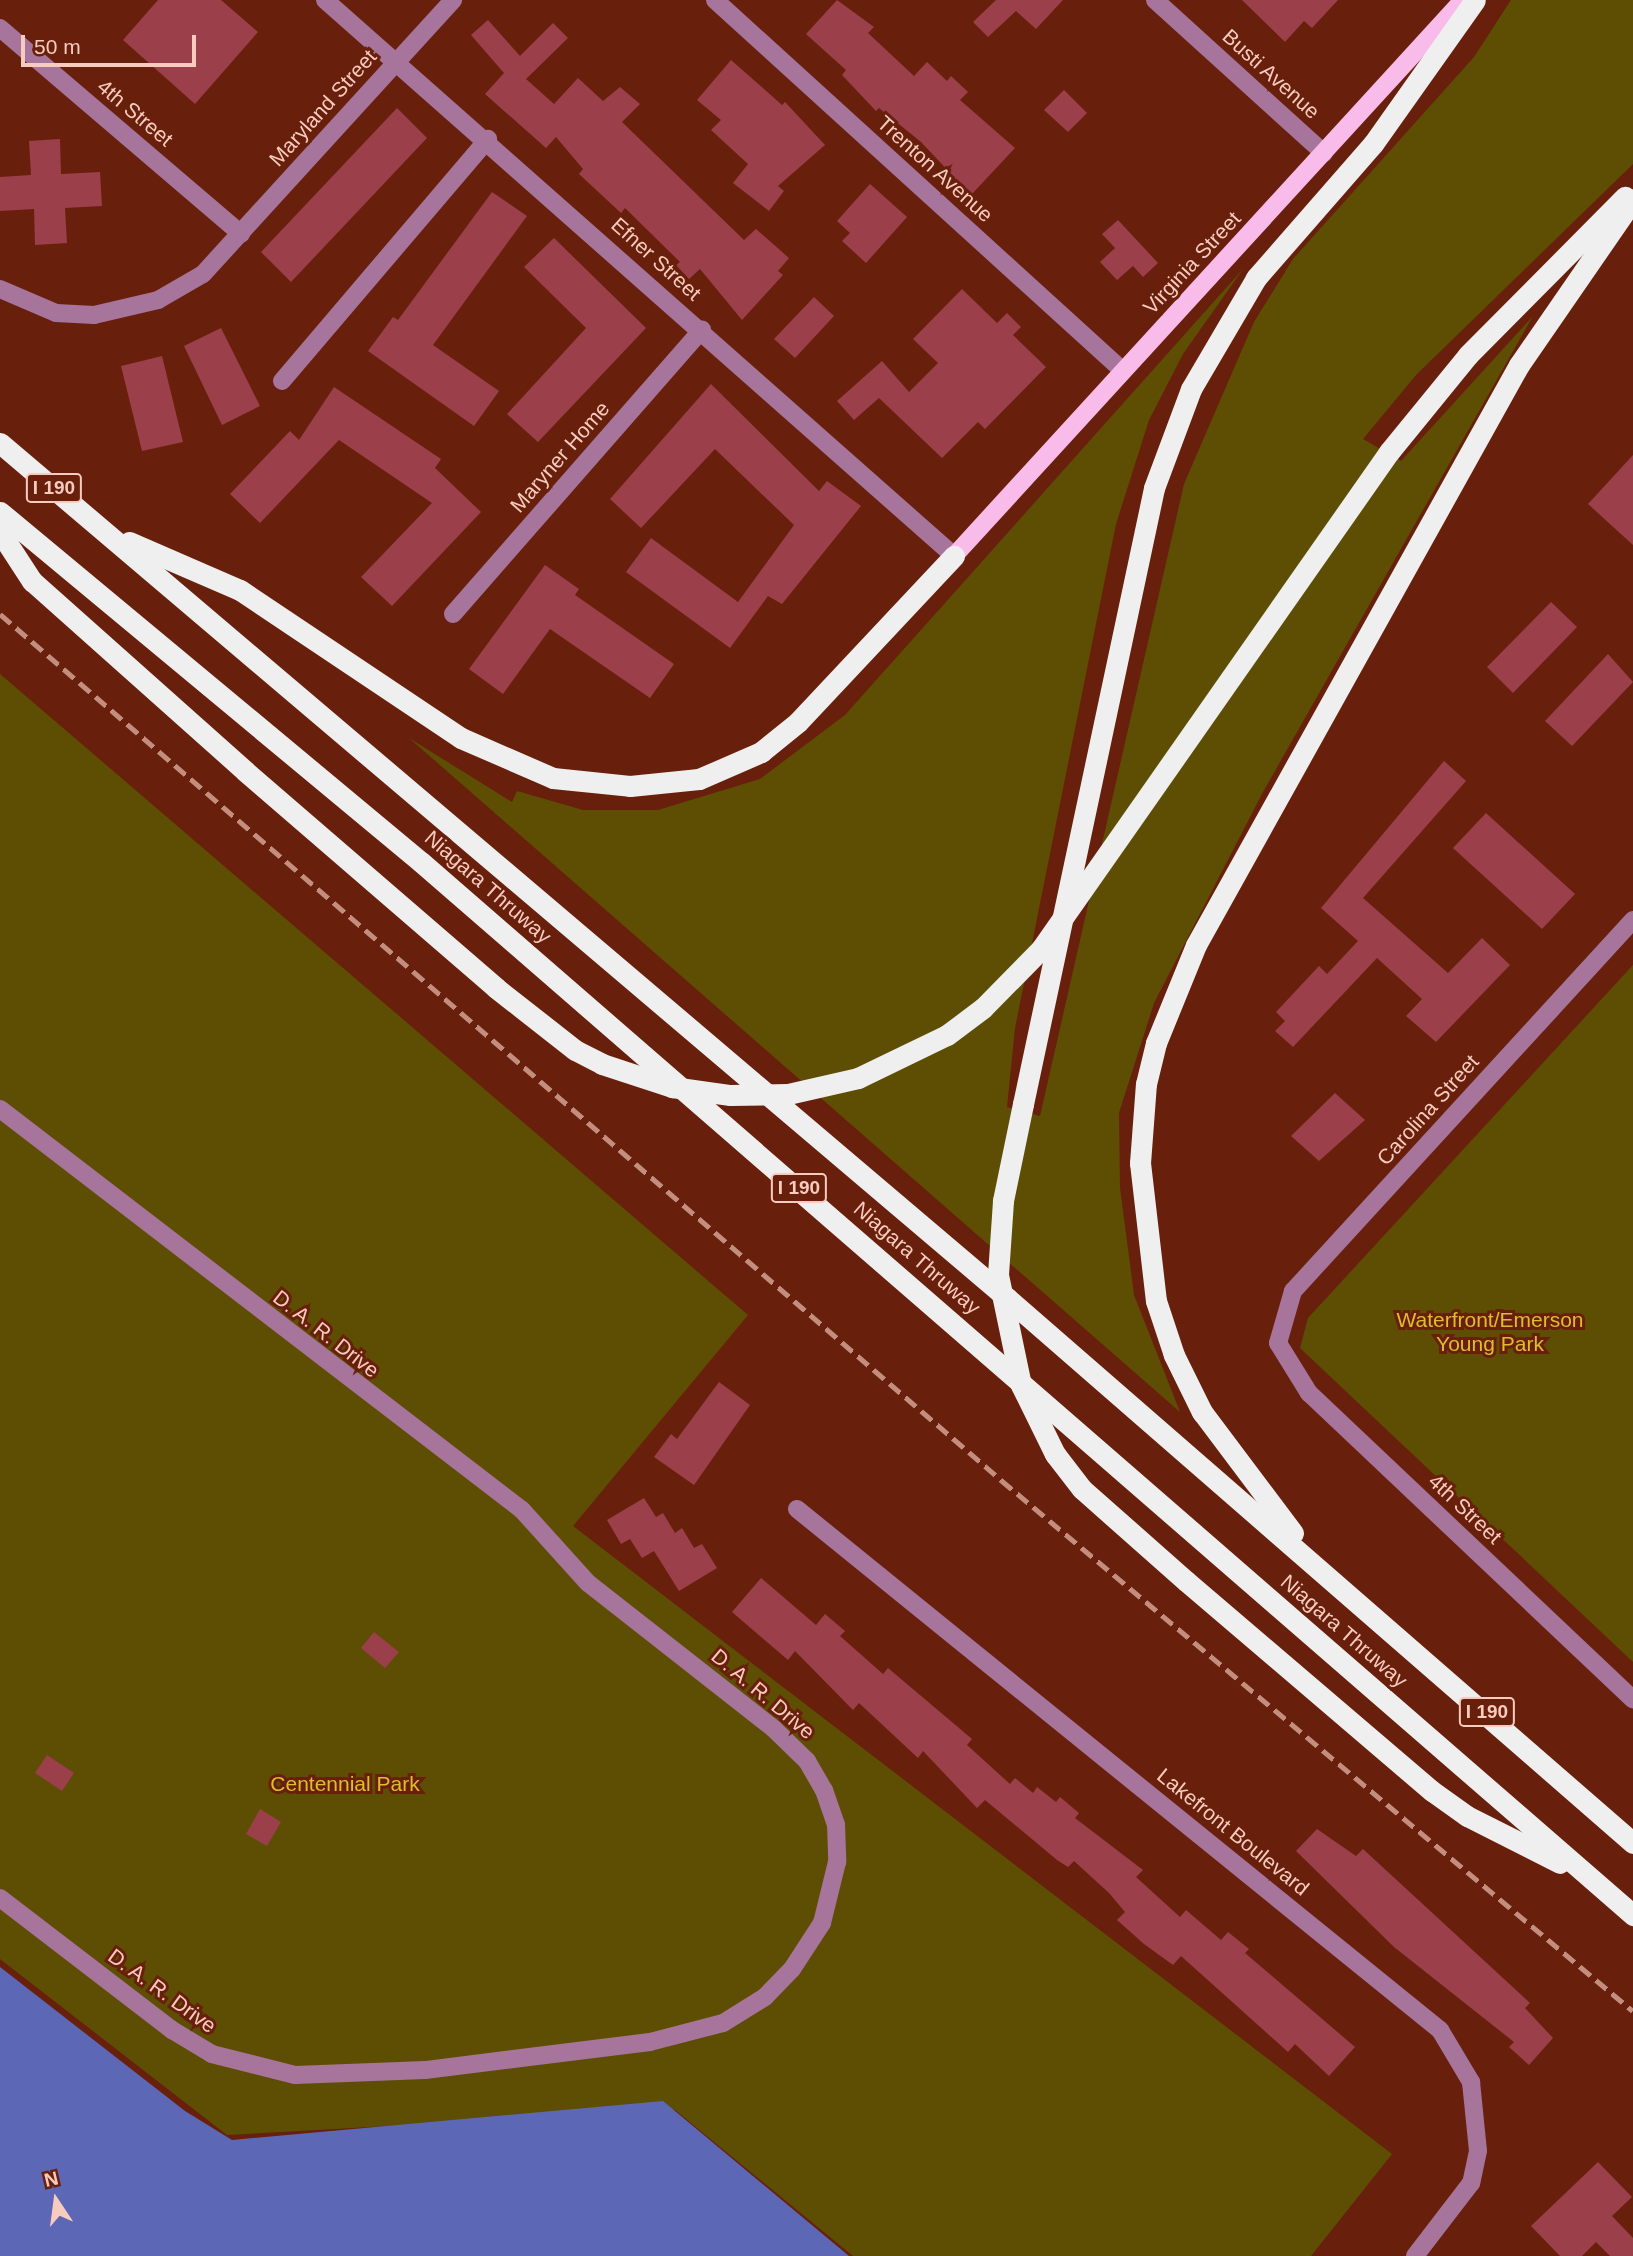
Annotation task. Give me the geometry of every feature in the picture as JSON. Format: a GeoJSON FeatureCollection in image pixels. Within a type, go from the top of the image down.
{"type":"FeatureCollection","features":[{"type":"Feature","properties":{"kind":"highway"},"geometry":{"type":"LineString","coordinates":[[1475,0],[1373,144],[1256,278],[1191,388],[1154,488],[1003,1201],[998,1275],[1009,1350],[1021,1385],[1055,1454],[1082,1489],[1432,1791],[1467,1816],[1587,1876]]}},
{"type":"Feature","properties":{"kind":"highway"},"geometry":{"type":"LineString","coordinates":[[0,532],[32,581],[245,771],[507,997],[575,1050],[602,1064],[673,1087],[730,1095],[788,1094],[858,1078],[947,1035],[983,1008],[1041,948],[1389,452],[1468,355],[1633,189]]}},
{"type":"Feature","properties":{"kind":"highway"},"geometry":{"type":"LineString","coordinates":[[1338,1585],[1217,1436],[1174,1354],[1150,1274],[1142,1203],[1146,1084],[1166,1010],[1196,945],[1519,365],[1633,200]]}},
{"type":"Feature","properties":{"kind":"highway","name":"Niagara Thruway"},"geometry":{"type":"LineString","coordinates":[[0,443],[1338,1585],[1633,1843]]}},
{"type":"Feature","properties":{"kind":"highway","name":"Niagara Thruway"},"geometry":{"type":"LineString","coordinates":[[0,513],[421,862],[1633,1915]]}},
{"type":"Feature","properties":{"kind":"highway"},"geometry":{"type":"LineString","coordinates":[[108,533],[240,590],[461,738],[553,778],[630,786],[699,779],[761,752],[798,722],[954,556]]}},
{"type":"Feature","properties":{"kind":"main road","name":"Virginia Street"},"geometry":{"type":"LineString","coordinates":[[954,556],[1462,0]]}},
{"type":"Feature","properties":{"kind":"street","name":"Efner Street"},"geometry":{"type":"LineString","coordinates":[[325,0],[398,59],[954,556]]}},
{"type":"Feature","properties":{"kind":"street","name":"Maryland Street"},"geometry":{"type":"LineString","coordinates":[[0,289],[56,313],[124,310],[158,300],[203,274],[453,0]]}},
{"type":"Feature","properties":{"kind":"street","name":"Trenton Avenue"},"geometry":{"type":"LineString","coordinates":[[715,0],[1123,371]]}},
{"type":"Feature","properties":{"kind":"street","name":"Busti Avenue"},"geometry":{"type":"LineString","coordinates":[[1155,0],[1324,153]]}},
{"type":"Feature","properties":{"kind":"street","name":"4th Street"},"geometry":{"type":"LineString","coordinates":[[0,28],[235,241]]}},
{"type":"Feature","properties":{"kind":"street"},"geometry":{"type":"LineString","coordinates":[[282,381],[488,139]]}},
{"type":"Feature","properties":{"kind":"street","name":"Maryner Home"},"geometry":{"type":"LineString","coordinates":[[453,614],[702,330]]}},
{"type":"Feature","properties":{"kind":"street","name":"Carolina Street"},"geometry":{"type":"LineString","coordinates":[[1278,1343],[1293,1291],[1633,920]]}},
{"type":"Feature","properties":{"kind":"street","name":"D. A. R. Drive"},"geometry":{"type":"LineString","coordinates":[[0,1109],[522,1510],[588,1583],[774,1729],[807,1761],[824,1790],[836,1824],[837,1862],[822,1923],[792,1969],[765,1997],[723,2023],[650,2042],[425,2070],[295,2075],[212,2054],[172,2031],[0,1898]]}},
{"type":"Feature","properties":{"kind":"street","name":"4th Street"},"geometry":{"type":"LineString","coordinates":[[1278,1343],[1309,1393],[1633,1699]]}},
{"type":"Feature","properties":{"kind":"street","name":"Lakefront Boulevard"},"geometry":{"type":"LineString","coordinates":[[797,1509],[1440,2030],[1471,2082],[1478,2151],[1471,2183],[1415,2256]]}},
{"type":"Feature","properties":{"kind":"green space"},"geometry":{"type":"Polygon","coordinates":[[[1511,0],[1633,0],[1633,164],[1416,375],[1363,439],[1401,461],[1533,316],[1263,792],[1154,1003],[1119,1113],[1120,1188],[1134,1295],[1180,1412],[409,738],[512,802],[517,791],[583,810],[658,810],[760,779],[845,715],[1243,269],[1183,354],[1149,420],[1116,524],[1015,1028],[1007,1107],[1040,1116],[1184,484],[1254,322],[1293,259],[1474,57],[1511,0]]]}},
{"type":"Feature","properties":{"kind":"green space","name":"Centennial Park"},"geometry":{"type":"Polygon","coordinates":[[[0,674],[748,1315],[573,1526],[1392,2154],[1311,2256],[853,2256],[675,2110],[227,2135],[0,1959],[0,674]]]}},
{"type":"Feature","properties":{"kind":"green space","name":"Waterfront/Emerson Young Park"},"geometry":{"type":"Polygon","coordinates":[[[1633,965],[1633,1662],[1300,1348],[1308,1318],[1633,965]]]}},
{"type":"Feature","properties":{"kind":"water"},"geometry":{"type":"Polygon","coordinates":[[[0,1967],[185,2111],[232,2140],[663,2101],[849,2256],[0,2256],[0,1967]]]}},
{"type":"Feature","properties":{"kind":"building"},"geometry":{"type":"Polygon","coordinates":[[[158,0],[221,0],[258,32],[195,104],[123,40],[158,0]]]}},
{"type":"Feature","properties":{"kind":"building"},"geometry":{"type":"Polygon","coordinates":[[[837,0],[874,27],[868,33],[914,76],[927,62],[947,81],[951,76],[968,92],[960,100],[1015,148],[971,195],[921,142],[879,108],[876,111],[842,75],[846,70],[806,34],[837,0]]]}},
{"type":"Feature","properties":{"kind":"building"},"geometry":{"type":"Polygon","coordinates":[[[996,0],[1063,0],[1036,29],[1016,11],[988,37],[973,22],[996,0]]]}},
{"type":"Feature","properties":{"kind":"building"},"geometry":{"type":"Polygon","coordinates":[[[1242,0],[1338,0],[1312,28],[1304,21],[1285,42],[1242,0]]]}},
{"type":"Feature","properties":{"kind":"building"},"geometry":{"type":"Polygon","coordinates":[[[488,20],[520,56],[553,23],[568,38],[526,79],[554,104],[578,78],[603,101],[620,87],[640,104],[622,122],[744,240],[756,229],[789,258],[778,271],[783,275],[742,320],[700,269],[689,279],[676,265],[680,262],[625,208],[621,213],[579,174],[583,169],[556,137],[546,148],[485,94],[504,73],[471,35],[488,20]]]}},
{"type":"Feature","properties":{"kind":"building"},"geometry":{"type":"Polygon","coordinates":[[[731,60],[782,105],[785,102],[825,145],[778,186],[784,191],[769,211],[733,183],[748,164],[711,130],[721,120],[697,100],[731,60]]]}},
{"type":"Feature","properties":{"kind":"building"},"geometry":{"type":"Polygon","coordinates":[[[1064,90],[1087,113],[1068,132],[1044,110],[1064,90]]]}},
{"type":"Feature","properties":{"kind":"building"},"geometry":{"type":"Polygon","coordinates":[[[397,108],[427,138],[291,282],[261,252],[397,108]]]}},
{"type":"Feature","properties":{"kind":"building"},"geometry":{"type":"Polygon","coordinates":[[[60,139],[61,174],[100,172],[102,206],[65,208],[67,243],[35,245],[34,209],[0,211],[0,177],[31,175],[29,141],[60,139]]]}},
{"type":"Feature","properties":{"kind":"building"},"geometry":{"type":"Polygon","coordinates":[[[870,184],[907,217],[866,263],[842,241],[850,233],[837,221],[870,184]]]}},
{"type":"Feature","properties":{"kind":"building"},"geometry":{"type":"Polygon","coordinates":[[[492,192],[527,216],[433,345],[499,391],[474,426],[368,351],[393,317],[398,320],[492,192]]]}},
{"type":"Feature","properties":{"kind":"building"},"geometry":{"type":"Polygon","coordinates":[[[1118,220],[1158,263],[1143,277],[1133,266],[1117,280],[1100,262],[1115,248],[1102,234],[1118,220]]]}},
{"type":"Feature","properties":{"kind":"building"},"geometry":{"type":"Polygon","coordinates":[[[554,238],[646,328],[538,442],[507,414],[586,328],[524,267],[554,238]]]}},
{"type":"Feature","properties":{"kind":"building"},"geometry":{"type":"Polygon","coordinates":[[[962,289],[997,323],[1007,313],[1021,327],[1013,335],[1046,367],[985,429],[978,422],[942,458],[879,398],[854,420],[837,401],[882,361],[909,392],[938,363],[913,339],[962,289]]]}},
{"type":"Feature","properties":{"kind":"building"},"geometry":{"type":"Polygon","coordinates":[[[814,297],[834,316],[795,358],[774,339],[814,297]]]}},
{"type":"Feature","properties":{"kind":"building"},"geometry":{"type":"Polygon","coordinates":[[[221,328],[260,406],[222,425],[184,346],[221,328]]]}},
{"type":"Feature","properties":{"kind":"building"},"geometry":{"type":"Polygon","coordinates":[[[162,356],[183,442],[142,451],[121,366],[162,356]]]}},
{"type":"Feature","properties":{"kind":"building"},"geometry":{"type":"Polygon","coordinates":[[[711,384],[819,491],[827,481],[861,506],[782,604],[768,596],[730,648],[626,572],[651,538],[738,602],[794,525],[715,449],[641,528],[610,499],[711,384]]]}},
{"type":"Feature","properties":{"kind":"building"},"geometry":{"type":"Polygon","coordinates":[[[334,387],[441,459],[435,468],[481,512],[392,606],[361,577],[432,503],[339,440],[260,523],[230,494],[290,431],[299,440],[334,387]]]}},
{"type":"Feature","properties":{"kind":"building"},"geometry":{"type":"Polygon","coordinates":[[[1633,455],[1633,545],[1588,504],[1633,455]]]}},
{"type":"Feature","properties":{"kind":"building"},"geometry":{"type":"Polygon","coordinates":[[[545,565],[579,589],[575,595],[674,664],[650,698],[550,629],[503,694],[469,669],[545,565]]]}},
{"type":"Feature","properties":{"kind":"building"},"geometry":{"type":"Polygon","coordinates":[[[1551,602],[1577,627],[1513,693],[1487,667],[1551,602]]]}},
{"type":"Feature","properties":{"kind":"building"},"geometry":{"type":"Polygon","coordinates":[[[1608,654],[1633,682],[1572,746],[1545,721],[1608,654]]]}},
{"type":"Feature","properties":{"kind":"building"},"geometry":{"type":"Polygon","coordinates":[[[1444,761],[1466,781],[1363,898],[1448,973],[1482,938],[1510,965],[1436,1042],[1406,1016],[1422,999],[1377,958],[1293,1047],[1275,1031],[1285,1021],[1276,1012],[1319,966],[1327,974],[1358,941],[1321,908],[1444,761]]]}},
{"type":"Feature","properties":{"kind":"building"},"geometry":{"type":"Polygon","coordinates":[[[1486,813],[1575,894],[1542,929],[1453,848],[1486,813]]]}},
{"type":"Feature","properties":{"kind":"building"},"geometry":{"type":"Polygon","coordinates":[[[1335,1093],[1365,1120],[1319,1161],[1291,1136],[1335,1093]]]}},
{"type":"Feature","properties":{"kind":"building"},"geometry":{"type":"Polygon","coordinates":[[[719,1382],[750,1405],[694,1485],[654,1457],[671,1434],[677,1439],[719,1382]]]}},
{"type":"Feature","properties":{"kind":"building"},"geometry":{"type":"Polygon","coordinates":[[[644,1498],[656,1517],[663,1513],[675,1533],[682,1528],[694,1548],[702,1544],[717,1568],[679,1591],[654,1551],[642,1558],[630,1539],[621,1544],[607,1520],[644,1498]]]}},
{"type":"Feature","properties":{"kind":"building"},"geometry":{"type":"Polygon","coordinates":[[[761,1578],[816,1625],[825,1614],[845,1631],[840,1636],[883,1674],[888,1668],[972,1739],[967,1745],[1010,1784],[1015,1778],[1033,1793],[1037,1787],[1056,1802],[1060,1797],[1079,1813],[1075,1818],[1143,1870],[1136,1877],[1180,1917],[1186,1910],[1221,1940],[1228,1932],[1249,1949],[1245,1953],[1355,2047],[1329,2076],[1295,2044],[1288,2052],[1181,1956],[1173,1965],[1144,1944],[1117,1920],[1125,1912],[1109,1893],[1074,1861],[1068,1867],[1057,1860],[985,1800],[977,1808],[923,1751],[918,1758],[859,1703],[853,1710],[795,1651],[788,1660],[732,1612],[761,1578]]]}},
{"type":"Feature","properties":{"kind":"building"},"geometry":{"type":"Polygon","coordinates":[[[374,1632],[399,1652],[385,1668],[361,1648],[374,1632]]]}},
{"type":"Feature","properties":{"kind":"building"},"geometry":{"type":"Polygon","coordinates":[[[47,1755],[74,1773],[62,1791],[35,1773],[47,1755]]]}},
{"type":"Feature","properties":{"kind":"building"},"geometry":{"type":"Polygon","coordinates":[[[260,1809],[281,1822],[267,1846],[246,1834],[260,1809]]]}},
{"type":"Feature","properties":{"kind":"building"},"geometry":{"type":"Polygon","coordinates":[[[1317,1829],[1356,1856],[1363,1849],[1530,2003],[1525,2008],[1553,2038],[1529,2065],[1509,2047],[1514,2042],[1394,1947],[1296,1851],[1317,1829]]]}},
{"type":"Feature","properties":{"kind":"building"},"geometry":{"type":"Polygon","coordinates":[[[1598,2162],[1632,2197],[1612,2216],[1633,2238],[1633,2256],[1610,2256],[1596,2242],[1582,2256],[1560,2256],[1531,2226],[1598,2162]]]}},
{"type":"Feature","properties":{"kind":"railway"},"geometry":{"type":"LineString","coordinates":[[0,614],[1001,1480],[1633,2011]]}}]}
